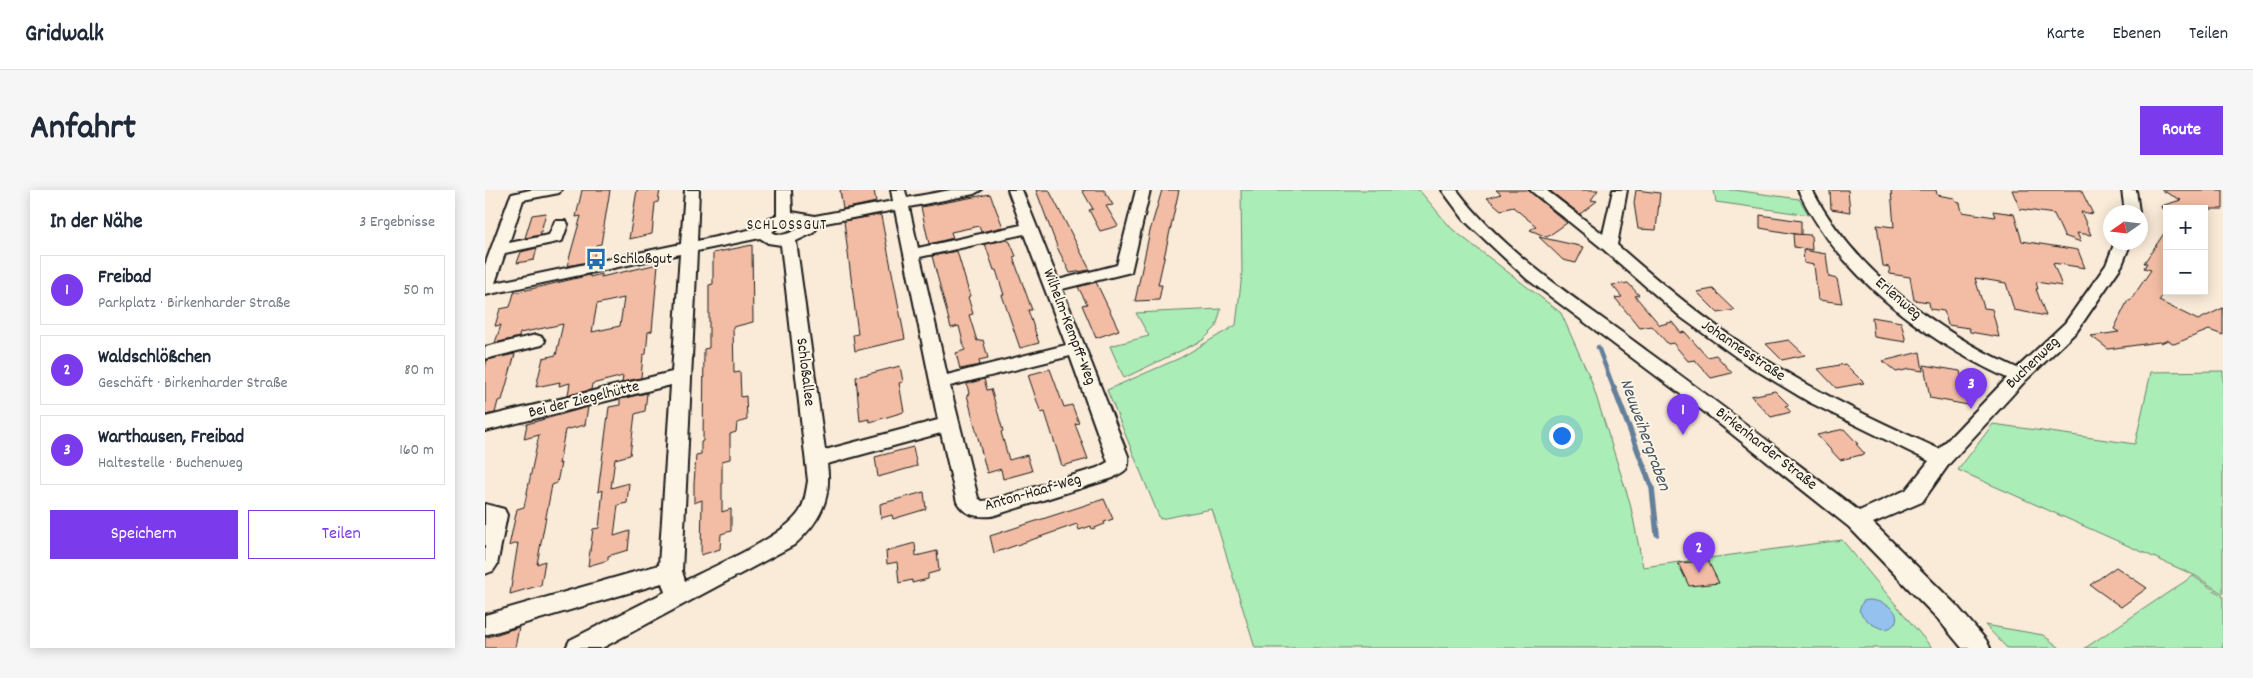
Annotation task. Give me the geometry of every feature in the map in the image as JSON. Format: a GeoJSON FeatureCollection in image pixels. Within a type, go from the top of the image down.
{"type":"FeatureCollection","features":[{"type":"Feature","properties":{"kind":"street"},"geometry":{"type":"LineString","coordinates":[[554,190],[517,197],[485,289],[764,232],[768,225],[785,217],[803,216],[812,221],[900,197],[974,190]]}},
{"type":"Feature","properties":{"kind":"street"},"geometry":{"type":"LineString","coordinates":[[579,648],[677,596],[670,571],[692,190]]}},
{"type":"Feature","properties":{"kind":"street"},"geometry":{"type":"LineString","coordinates":[[784,190],[785,217]]}},
{"type":"Feature","properties":{"kind":"street","name":"Wilhelm-Kempff-Weg"},"geometry":{"type":"LineString","coordinates":[[1015,190],[1118,456],[1119,466]]}},
{"type":"Feature","properties":{"kind":"street"},"geometry":{"type":"LineString","coordinates":[[1053,286],[1125,268],[1143,190]]}},
{"type":"Feature","properties":{"kind":"street","name":"Birkenharder Straße"},"geometry":{"type":"LineString","coordinates":[[1449,190],[1470,218],[1533,275],[1725,418],[1857,520],[1947,612],[1977,648]]}},
{"type":"Feature","properties":{"kind":"street","name":"Johannesstraße"},"geometry":{"type":"LineString","coordinates":[[1537,190],[1609,246],[1652,285],[1711,331],[1775,374],[1838,410],[1942,459]]}},
{"type":"Feature","properties":{"kind":"street"},"geometry":{"type":"LineString","coordinates":[[1609,246],[1620,190]]}},
{"type":"Feature","properties":{"kind":"street","name":"Erlenweg"},"geometry":{"type":"LineString","coordinates":[[1805,190],[1811,206],[1823,225],[1852,257],[1921,320],[1962,348],[2019,376]]}},
{"type":"Feature","properties":{"kind":"street"},"geometry":{"type":"LineString","coordinates":[[2129,190],[2131,205]]}},
{"type":"Feature","properties":{"kind":"street","name":"Anton-Haaf-Weg"},"geometry":{"type":"LineString","coordinates":[[900,197],[939,383],[968,502],[978,509],[992,508],[1119,466]]}},
{"type":"Feature","properties":{"kind":"street"},"geometry":{"type":"LineString","coordinates":[[764,232],[766,236],[771,238],[788,238],[807,231],[812,226],[812,221]]}},
{"type":"Feature","properties":{"kind":"street"},"geometry":{"type":"LineString","coordinates":[[1577,222],[1596,226],[1613,224]]}},
{"type":"Feature","properties":{"kind":"street"},"geometry":{"type":"LineString","coordinates":[[498,250],[556,238],[560,224]]}},
{"type":"Feature","properties":{"kind":"street"},"geometry":{"type":"LineString","coordinates":[[913,254],[1030,228]]}},
{"type":"Feature","properties":{"kind":"street","name":"Schloßallee"},"geometry":{"type":"LineString","coordinates":[[677,596],[786,539],[805,522],[815,505],[819,481],[788,238]]}},
{"type":"Feature","properties":{"kind":"street","name":"Buchenweg"},"geometry":{"type":"LineString","coordinates":[[1857,520],[1914,496],[1942,459],[2019,376],[2071,327],[2114,265],[2120,250]]}},
{"type":"Feature","properties":{"kind":"street"},"geometry":{"type":"LineString","coordinates":[[485,353],[536,342]]}},
{"type":"Feature","properties":{"kind":"street"},"geometry":{"type":"LineString","coordinates":[[939,383],[1077,348]]}},
{"type":"Feature","properties":{"kind":"street","name":"Bei der Ziegelhütte"},"geometry":{"type":"LineString","coordinates":[[485,424],[682,376]]}},
{"type":"Feature","properties":{"kind":"street"},"geometry":{"type":"LineString","coordinates":[[816,460],[949,424]]}},
{"type":"Feature","properties":{"kind":"street"},"geometry":{"type":"LineString","coordinates":[[485,512],[496,515],[485,566]]}},
{"type":"Feature","properties":{"kind":"street"},"geometry":{"type":"LineString","coordinates":[[485,625],[670,571]]}},
{"type":"Feature","properties":{"kind":"green space"},"geometry":{"type":"Polygon","coordinates":[[[1241,190],[1419,190],[1452,229],[1561,313],[1591,380],[1630,503],[1643,567],[1842,540],[1932,648],[1255,648],[1212,509],[1160,519],[1107,390],[1180,358],[1236,325],[1242,274],[1241,190]]]}},
{"type":"Feature","properties":{"kind":"green space"},"geometry":{"type":"Polygon","coordinates":[[[1714,190],[1734,190],[1799,199],[1809,215],[1716,202],[1714,190]]]}},
{"type":"Feature","properties":{"kind":"green space"},"geometry":{"type":"Polygon","coordinates":[[[1221,309],[1216,327],[1203,340],[1124,378],[1110,346],[1149,336],[1136,313],[1221,309]]]}},
{"type":"Feature","properties":{"kind":"green space"},"geometry":{"type":"Polygon","coordinates":[[[2223,371],[2223,594],[2196,576],[1958,470],[1993,424],[2135,444],[2151,372],[2223,371]]]}},
{"type":"Feature","properties":{"kind":"green space"},"geometry":{"type":"Polygon","coordinates":[[[2193,576],[2223,596],[2223,648],[2085,648],[2193,576]]]}},
{"type":"Feature","properties":{"kind":"green space"},"geometry":{"type":"Polygon","coordinates":[[[1985,625],[2043,635],[2060,648],[2007,648],[1985,625]]]}},
{"type":"Feature","properties":{"kind":"water"},"geometry":{"type":"Polygon","coordinates":[[[1869,600],[1889,606],[1896,613],[1897,618],[1891,627],[1886,629],[1875,626],[1861,614],[1859,610],[1863,601],[1869,600]]]}},
{"type":"Feature","properties":{"kind":"building"},"geometry":{"type":"Polygon","coordinates":[[[582,190],[610,190],[601,244],[596,245],[593,261],[567,266],[581,216],[576,217],[582,190]]]}},
{"type":"Feature","properties":{"kind":"building"},"geometry":{"type":"Polygon","coordinates":[[[637,190],[660,190],[658,202],[655,203],[652,234],[629,239],[637,190]]]}},
{"type":"Feature","properties":{"kind":"building"},"geometry":{"type":"Polygon","coordinates":[[[840,190],[874,190],[876,202],[843,209],[840,190]]]}},
{"type":"Feature","properties":{"kind":"building"},"geometry":{"type":"Polygon","coordinates":[[[1036,190],[1049,190],[1090,270],[1070,273],[1058,249],[1036,190]]]}},
{"type":"Feature","properties":{"kind":"building"},"geometry":{"type":"Polygon","coordinates":[[[1082,190],[1104,190],[1113,205],[1106,206],[1118,226],[1100,231],[1089,210],[1093,209],[1082,190]]]}},
{"type":"Feature","properties":{"kind":"building"},"geometry":{"type":"Polygon","coordinates":[[[1162,190],[1179,190],[1158,285],[1162,285],[1159,300],[1135,301],[1150,231],[1162,190]]]}},
{"type":"Feature","properties":{"kind":"building"},"geometry":{"type":"Polygon","coordinates":[[[1496,190],[1528,190],[1567,223],[1547,237],[1530,230],[1536,226],[1513,207],[1501,210],[1487,198],[1501,194],[1496,190]]]}},
{"type":"Feature","properties":{"kind":"building"},"geometry":{"type":"Polygon","coordinates":[[[1549,190],[1598,190],[1591,200],[1597,201],[1580,214],[1549,190]]]}},
{"type":"Feature","properties":{"kind":"building"},"geometry":{"type":"Polygon","coordinates":[[[1636,190],[1660,193],[1656,230],[1638,229],[1634,203],[1636,190]]]}},
{"type":"Feature","properties":{"kind":"building"},"geometry":{"type":"Polygon","coordinates":[[[1830,190],[1848,190],[1850,212],[1831,209],[1830,190]]]}},
{"type":"Feature","properties":{"kind":"building"},"geometry":{"type":"Polygon","coordinates":[[[1891,190],[1936,190],[1937,195],[1954,198],[1956,202],[1960,203],[1962,212],[1995,217],[1993,211],[2014,214],[2022,241],[2078,250],[2085,268],[2053,263],[2062,286],[2036,282],[2038,289],[2036,289],[2046,316],[2014,310],[2006,283],[1975,278],[1984,308],[1992,309],[1999,337],[1970,332],[1969,328],[1948,325],[1944,311],[1930,309],[1929,302],[1914,300],[1910,277],[1890,274],[1889,267],[1883,266],[1877,225],[1894,227],[1891,190]]]}},
{"type":"Feature","properties":{"kind":"building"},"geometry":{"type":"Polygon","coordinates":[[[2012,190],[2081,190],[2093,214],[2081,212],[2091,235],[2077,233],[2081,242],[2064,236],[2054,214],[2020,209],[2012,190]]]}},
{"type":"Feature","properties":{"kind":"building"},"geometry":{"type":"Polygon","coordinates":[[[2161,190],[2223,190],[2223,209],[2208,209],[2208,205],[2164,205],[2181,200],[2161,190]]]}},
{"type":"Feature","properties":{"kind":"building"},"geometry":{"type":"Polygon","coordinates":[[[990,194],[1003,227],[981,232],[979,226],[951,232],[953,238],[929,244],[921,207],[990,194]]]}},
{"type":"Feature","properties":{"kind":"building"},"geometry":{"type":"Polygon","coordinates":[[[546,213],[540,235],[525,238],[532,215],[546,213]]]}},
{"type":"Feature","properties":{"kind":"building"},"geometry":{"type":"Polygon","coordinates":[[[1760,215],[1801,221],[1801,235],[1760,228],[1760,215]]]}},
{"type":"Feature","properties":{"kind":"building"},"geometry":{"type":"Polygon","coordinates":[[[881,216],[905,339],[855,351],[853,335],[858,334],[844,221],[881,216]]]}},
{"type":"Feature","properties":{"kind":"building"},"geometry":{"type":"Polygon","coordinates":[[[1793,234],[1811,235],[1812,250],[1794,247],[1793,234]]]}},
{"type":"Feature","properties":{"kind":"building"},"geometry":{"type":"Polygon","coordinates":[[[2163,235],[2163,294],[2159,301],[2198,320],[2223,308],[2223,335],[2209,330],[2174,344],[2168,340],[2161,343],[2108,349],[2091,336],[2119,332],[2114,329],[2128,300],[2130,301],[2151,270],[2144,268],[2147,263],[2144,263],[2163,235]]]}},
{"type":"Feature","properties":{"kind":"building"},"geometry":{"type":"Polygon","coordinates":[[[1539,237],[1584,247],[1576,263],[1563,260],[1539,237]]]}},
{"type":"Feature","properties":{"kind":"building"},"geometry":{"type":"Polygon","coordinates":[[[1007,240],[1010,242],[1016,256],[1013,257],[1032,310],[1028,310],[1039,343],[1020,348],[1002,295],[1004,295],[996,270],[994,270],[985,244],[1007,240]]]}},
{"type":"Feature","properties":{"kind":"building"},"geometry":{"type":"Polygon","coordinates":[[[752,245],[753,322],[733,327],[734,373],[740,372],[741,397],[746,396],[747,420],[737,423],[736,432],[730,434],[730,459],[722,461],[722,512],[731,509],[731,531],[721,534],[720,549],[701,555],[702,500],[694,503],[694,484],[696,455],[701,454],[701,442],[703,441],[704,349],[709,348],[709,285],[713,284],[713,253],[752,245]]]}},
{"type":"Feature","properties":{"kind":"building"},"geometry":{"type":"Polygon","coordinates":[[[537,248],[534,260],[517,263],[521,252],[537,248]]]}},
{"type":"Feature","properties":{"kind":"building"},"geometry":{"type":"Polygon","coordinates":[[[1803,250],[1826,254],[1829,277],[1837,279],[1842,303],[1818,300],[1814,265],[1804,263],[1803,250]]]}},
{"type":"Feature","properties":{"kind":"building"},"geometry":{"type":"Polygon","coordinates":[[[957,251],[970,296],[968,297],[973,314],[969,315],[977,341],[983,340],[988,358],[979,360],[980,365],[960,369],[956,353],[965,350],[959,326],[951,328],[932,256],[957,251]]]}},
{"type":"Feature","properties":{"kind":"building"},"geometry":{"type":"Polygon","coordinates":[[[658,264],[652,331],[648,332],[641,378],[622,382],[623,376],[592,384],[591,390],[568,395],[570,383],[559,386],[560,382],[536,387],[543,358],[556,355],[563,324],[520,333],[519,337],[495,343],[501,325],[495,326],[500,309],[510,307],[514,293],[590,275],[590,277],[601,274],[601,277],[658,264]],[[624,298],[597,304],[592,332],[620,326],[624,298]]]}},
{"type":"Feature","properties":{"kind":"building"},"geometry":{"type":"Polygon","coordinates":[[[1096,282],[1119,330],[1096,338],[1082,305],[1087,304],[1078,287],[1096,282]]]}},
{"type":"Feature","properties":{"kind":"building"},"geometry":{"type":"Polygon","coordinates":[[[1628,283],[1639,295],[1635,296],[1660,325],[1672,322],[1681,333],[1685,332],[1707,357],[1716,355],[1732,373],[1711,378],[1695,360],[1688,361],[1673,343],[1668,344],[1652,326],[1640,328],[1615,298],[1622,297],[1612,285],[1628,283]]]}},
{"type":"Feature","properties":{"kind":"building"},"geometry":{"type":"Polygon","coordinates":[[[1713,289],[1735,310],[1718,313],[1697,292],[1713,289]]]}},
{"type":"Feature","properties":{"kind":"building"},"geometry":{"type":"Polygon","coordinates":[[[1872,317],[1901,322],[1906,342],[1874,337],[1872,317]]]}},
{"type":"Feature","properties":{"kind":"building"},"geometry":{"type":"Polygon","coordinates":[[[1789,340],[1805,355],[1782,360],[1766,344],[1789,340]]]}},
{"type":"Feature","properties":{"kind":"building"},"geometry":{"type":"Polygon","coordinates":[[[1920,352],[1923,371],[1910,369],[1896,372],[1883,361],[1920,352]]]}},
{"type":"Feature","properties":{"kind":"building"},"geometry":{"type":"Polygon","coordinates":[[[515,354],[502,400],[498,401],[495,413],[485,415],[485,368],[487,360],[515,354]]]}},
{"type":"Feature","properties":{"kind":"building"},"geometry":{"type":"Polygon","coordinates":[[[1845,364],[1864,383],[1836,388],[1818,369],[1845,364]]]}},
{"type":"Feature","properties":{"kind":"building"},"geometry":{"type":"Polygon","coordinates":[[[1924,365],[1960,371],[1968,405],[1930,398],[1924,365]]]}},
{"type":"Feature","properties":{"kind":"building"},"geometry":{"type":"Polygon","coordinates":[[[900,366],[903,382],[899,383],[904,412],[870,422],[869,419],[860,421],[856,377],[900,366]]]}},
{"type":"Feature","properties":{"kind":"building"},"geometry":{"type":"Polygon","coordinates":[[[1050,369],[1064,407],[1072,405],[1079,423],[1075,424],[1088,459],[1062,466],[1045,412],[1041,413],[1028,375],[1050,369]]]}},
{"type":"Feature","properties":{"kind":"building"},"geometry":{"type":"Polygon","coordinates":[[[984,379],[987,390],[991,389],[1009,460],[1027,455],[1032,471],[1003,479],[1001,469],[987,473],[967,395],[969,394],[967,384],[984,379]]]}},
{"type":"Feature","properties":{"kind":"building"},"geometry":{"type":"Polygon","coordinates":[[[1775,391],[1789,405],[1785,406],[1791,412],[1771,417],[1751,396],[1775,391]]]}},
{"type":"Feature","properties":{"kind":"building"},"geometry":{"type":"Polygon","coordinates":[[[647,393],[645,411],[635,414],[630,455],[615,459],[611,488],[629,483],[627,503],[618,505],[614,536],[630,531],[628,550],[608,556],[608,560],[588,566],[593,529],[599,528],[603,490],[598,492],[609,407],[620,405],[620,399],[647,393]]]}},
{"type":"Feature","properties":{"kind":"building"},"geometry":{"type":"Polygon","coordinates":[[[588,407],[585,425],[565,430],[557,483],[552,485],[537,564],[545,561],[541,585],[510,594],[518,543],[509,546],[517,509],[524,507],[539,435],[524,439],[527,424],[588,407]]]}},
{"type":"Feature","properties":{"kind":"building"},"geometry":{"type":"Polygon","coordinates":[[[1844,429],[1865,454],[1840,460],[1817,435],[1844,429]]]}},
{"type":"Feature","properties":{"kind":"building"},"geometry":{"type":"Polygon","coordinates":[[[913,447],[917,466],[878,477],[875,457],[913,447]]]}},
{"type":"Feature","properties":{"kind":"building"},"geometry":{"type":"Polygon","coordinates":[[[924,492],[926,509],[893,519],[892,515],[881,518],[880,504],[924,492]]]}},
{"type":"Feature","properties":{"kind":"building"},"geometry":{"type":"Polygon","coordinates":[[[1104,499],[1113,519],[1104,522],[1105,524],[1092,529],[1091,526],[1079,530],[1077,524],[994,553],[990,536],[1104,499]]]}},
{"type":"Feature","properties":{"kind":"building"},"geometry":{"type":"Polygon","coordinates":[[[915,543],[916,556],[937,551],[939,571],[928,574],[928,579],[912,583],[912,580],[899,583],[897,562],[887,564],[886,551],[915,543]]]}},
{"type":"Feature","properties":{"kind":"building"},"geometry":{"type":"Polygon","coordinates":[[[1708,561],[1719,583],[1689,586],[1678,563],[1708,561]]]}},
{"type":"Feature","properties":{"kind":"building"},"geometry":{"type":"Polygon","coordinates":[[[2116,567],[2147,588],[2121,607],[2090,585],[2116,567]]]}},
{"type":"Feature","properties":{"kind":"building"},"geometry":{"type":"Polygon","coordinates":[[[519,627],[515,648],[485,648],[485,638],[519,627]]]}},
{"type":"Feature","properties":{"kind":"waterway","name":"Neuweihergraben"},"geometry":{"type":"LineString","coordinates":[[1598,347],[1614,389]]}},
{"type":"Feature","properties":{"kind":"waterway","name":"Neuweihergraben"},"geometry":{"type":"LineString","coordinates":[[1614,388],[1652,488],[1657,534]]}},
{"type":"Feature","properties":{"kind":"place","name":"Schloßgut"},"geometry":{"type":"Point","coordinates":[596,259]}},
{"type":"Feature","properties":{"kind":"place","name":"Warthausen, Freibad"},"geometry":{"type":"Point","coordinates":[1971,409]}},
{"type":"Feature","properties":{"kind":"place","name":"Freibad"},"geometry":{"type":"Point","coordinates":[1683,435]}},
{"type":"Feature","properties":{"kind":"place","name":"Waldschlößchen"},"geometry":{"type":"Point","coordinates":[1699,573]}},
{"type":"Feature","properties":{"kind":"district","name":"SCHLOSSGUT"},"geometry":{"type":"Point","coordinates":[787,226]}}]}
